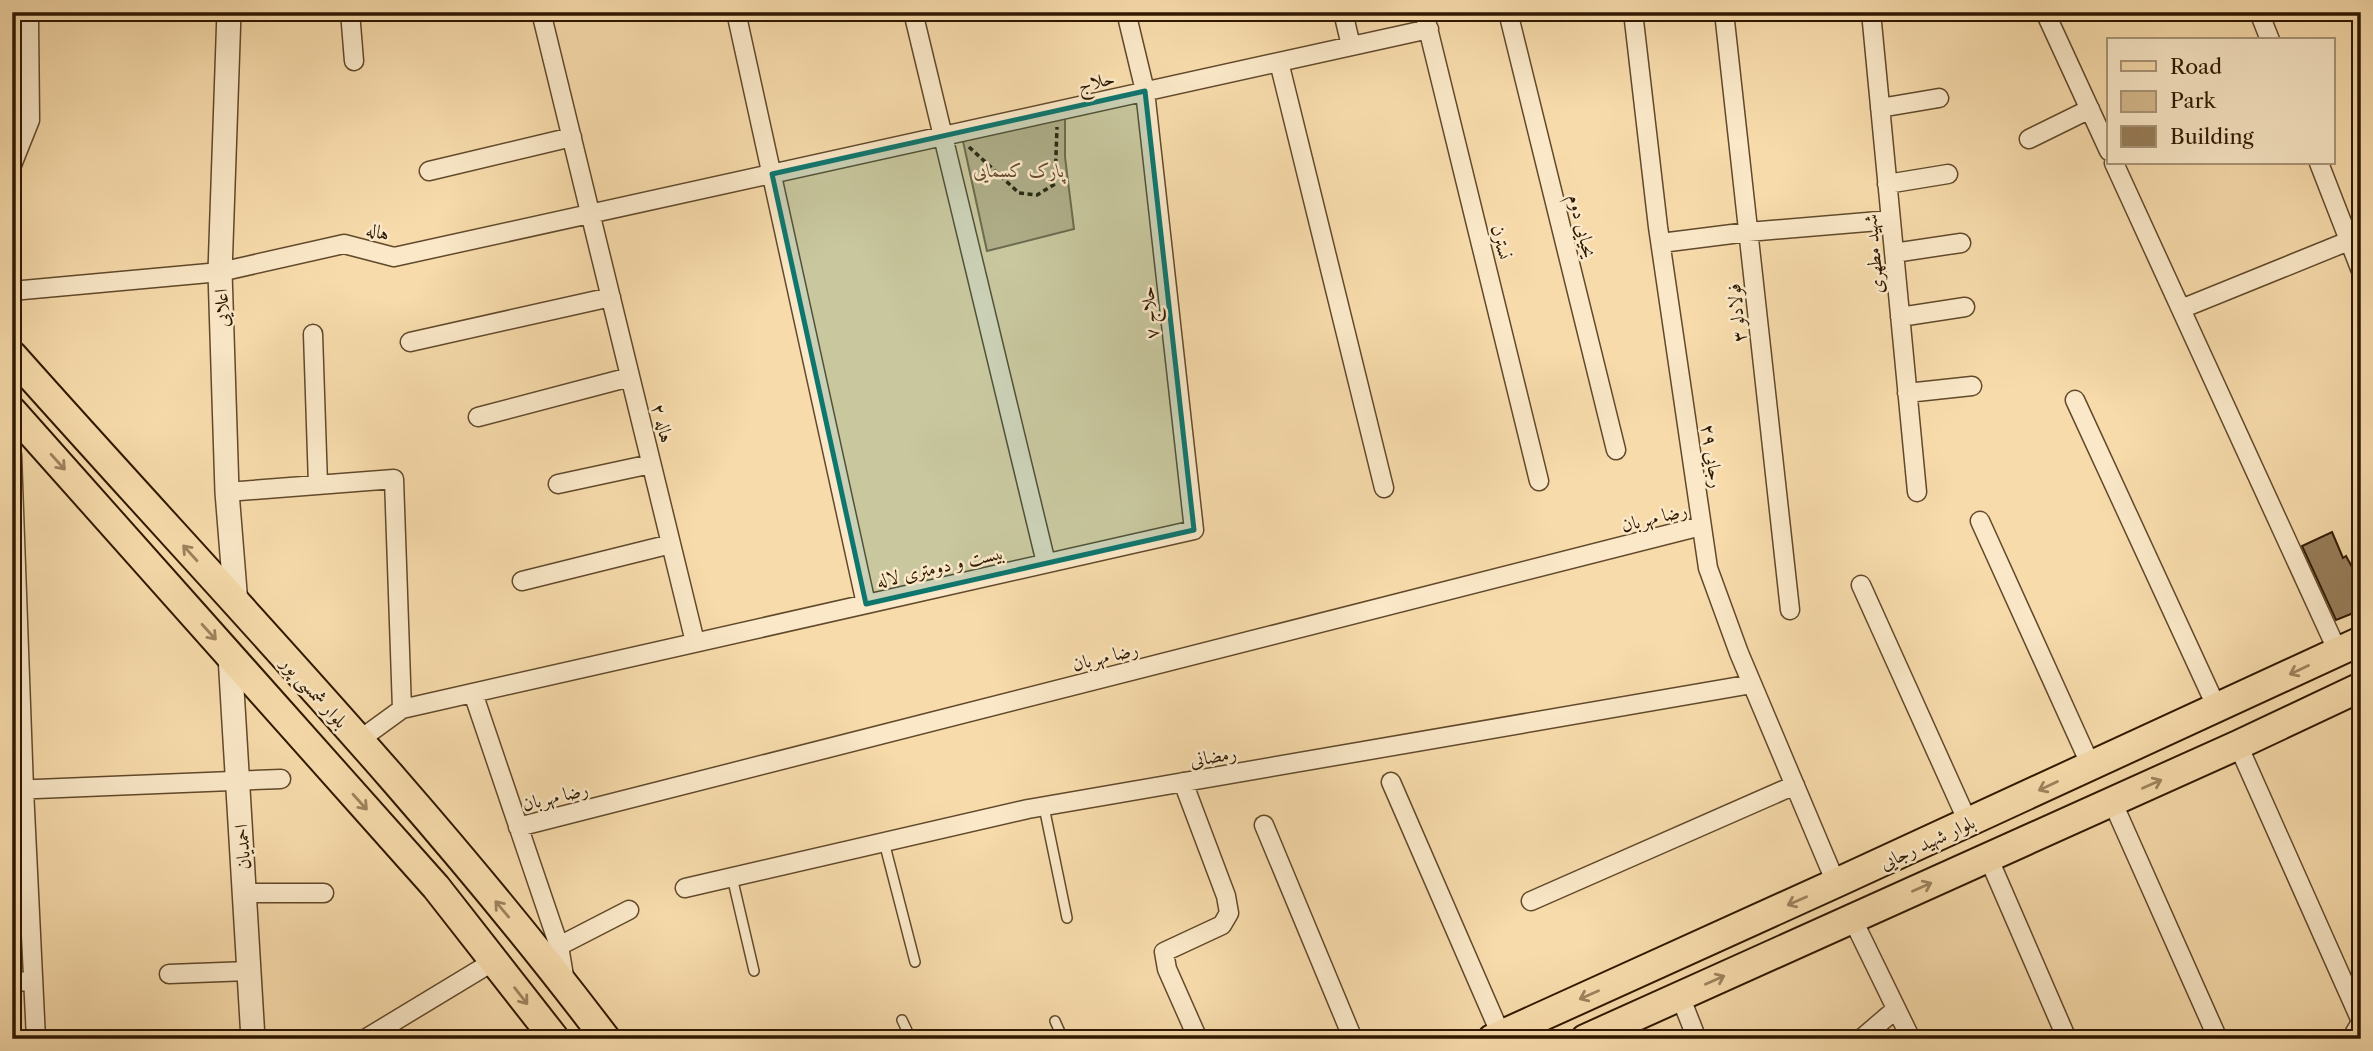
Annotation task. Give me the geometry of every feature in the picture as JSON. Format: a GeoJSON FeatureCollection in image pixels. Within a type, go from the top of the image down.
{"type":"FeatureCollection","features":[{"type":"Feature","properties":{"kind":"main road","name":"بلوار شمسی پور"},"geometry":{"type":"LineString","coordinates":[[12,355],[358,741],[565,985],[606,1039]]}},
{"type":"Feature","properties":{"kind":"main road","name":"بلوار شمسی پور"},"geometry":{"type":"LineString","coordinates":[[12,411],[436,887],[555,1039]]}},
{"type":"Feature","properties":{"kind":"main road","name":"بلوار شهید رجایی"},"geometry":{"type":"LineString","coordinates":[[1496,1037],[2349,647]]}},
{"type":"Feature","properties":{"kind":"main road","name":"بلوار شهید رجایی"},"geometry":{"type":"LineString","coordinates":[[1586,1039],[2359,693]]}},
{"type":"Feature","properties":{"kind":"street","name":"اعلایی"},"geometry":{"type":"LineString","coordinates":[[229,12],[220,272],[227,492],[236,604]]}},
{"type":"Feature","properties":{"kind":"street"},"geometry":{"type":"LineString","coordinates":[[350,12],[354,61]]}},
{"type":"Feature","properties":{"kind":"street","name":"هاله ۲"},"geometry":{"type":"LineString","coordinates":[[541,12],[695,642]]}},
{"type":"Feature","properties":{"kind":"street"},"geometry":{"type":"LineString","coordinates":[[736,12],[866,604]]}},
{"type":"Feature","properties":{"kind":"street"},"geometry":{"type":"LineString","coordinates":[[913,12],[948,135],[1046,563]]}},
{"type":"Feature","properties":{"kind":"street","name":"حلاج ۷"},"geometry":{"type":"LineString","coordinates":[[1126,12],[1145,92],[1194,530]]}},
{"type":"Feature","properties":{"kind":"street"},"geometry":{"type":"LineString","coordinates":[[1343,12],[1351,46]]}},
{"type":"Feature","properties":{"kind":"street","name":"یحیایی دوم"},"geometry":{"type":"LineString","coordinates":[[1508,12],[1616,450]]}},
{"type":"Feature","properties":{"kind":"street","name":"رجایی ۲۹"},"geometry":{"type":"LineString","coordinates":[[1633,12],[1661,243],[1707,568],[1752,684],[1836,883]]}},
{"type":"Feature","properties":{"kind":"street","name":"فولادلو ۳"},"geometry":{"type":"LineString","coordinates":[[1724,12],[1790,610]]}},
{"type":"Feature","properties":{"kind":"street","name":"شهید مطهری"},"geometry":{"type":"LineString","coordinates":[[1871,12],[1917,492]]}},
{"type":"Feature","properties":{"kind":"street"},"geometry":{"type":"LineString","coordinates":[[2045,12],[2107,146]]}},
{"type":"Feature","properties":{"kind":"street"},"geometry":{"type":"LineString","coordinates":[[2259,12],[2269,38]]}},
{"type":"Feature","properties":{"kind":"street"},"geometry":{"type":"LineString","coordinates":[[12,165],[19,133],[30,120],[24,19]]}},
{"type":"Feature","properties":{"kind":"street","name":"حلاج"},"geometry":{"type":"LineString","coordinates":[[772,174],[1351,46],[1426,21]]}},
{"type":"Feature","properties":{"kind":"street","name":"نسترن"},"geometry":{"type":"LineString","coordinates":[[1426,21],[1539,481]]}},
{"type":"Feature","properties":{"kind":"street"},"geometry":{"type":"LineString","coordinates":[[1279,62],[1384,488]]}},
{"type":"Feature","properties":{"kind":"street"},"geometry":{"type":"LineString","coordinates":[[1880,108],[1939,98]]}},
{"type":"Feature","properties":{"kind":"street"},"geometry":{"type":"LineString","coordinates":[[2029,139],[2090,109]]}},
{"type":"Feature","properties":{"kind":"street"},"geometry":{"type":"LineString","coordinates":[[429,171],[572,137]]}},
{"type":"Feature","properties":{"kind":"street"},"geometry":{"type":"LineString","coordinates":[[2114,164],[2181,309],[2349,647]]}},
{"type":"Feature","properties":{"kind":"street"},"geometry":{"type":"LineString","coordinates":[[2319,164],[2355,239],[2361,271]]}},
{"type":"Feature","properties":{"kind":"street","name":"هاله"},"geometry":{"type":"LineString","coordinates":[[12,291],[220,272],[344,244],[394,257],[772,174]]}},
{"type":"Feature","properties":{"kind":"street"},"geometry":{"type":"LineString","coordinates":[[1888,184],[1948,174]]}},
{"type":"Feature","properties":{"kind":"street"},"geometry":{"type":"LineString","coordinates":[[1661,243],[1748,232],[1891,220]]}},
{"type":"Feature","properties":{"kind":"street"},"geometry":{"type":"LineString","coordinates":[[2181,309],[2355,239]]}},
{"type":"Feature","properties":{"kind":"street"},"geometry":{"type":"LineString","coordinates":[[1894,253],[1961,243]]}},
{"type":"Feature","properties":{"kind":"street"},"geometry":{"type":"LineString","coordinates":[[410,342],[611,297]]}},
{"type":"Feature","properties":{"kind":"street"},"geometry":{"type":"LineString","coordinates":[[1900,317],[1965,307]]}},
{"type":"Feature","properties":{"kind":"street"},"geometry":{"type":"LineString","coordinates":[[313,334],[318,485]]}},
{"type":"Feature","properties":{"kind":"street"},"geometry":{"type":"LineString","coordinates":[[478,417],[630,377]]}},
{"type":"Feature","properties":{"kind":"street"},"geometry":{"type":"LineString","coordinates":[[1907,393],[1972,386]]}},
{"type":"Feature","properties":{"kind":"street"},"geometry":{"type":"LineString","coordinates":[[2075,400],[2217,708]]}},
{"type":"Feature","properties":{"kind":"street"},"geometry":{"type":"LineString","coordinates":[[12,455],[18,789],[36,1039]]}},
{"type":"Feature","properties":{"kind":"street"},"geometry":{"type":"LineString","coordinates":[[558,484],[651,464]]}},
{"type":"Feature","properties":{"kind":"street"},"geometry":{"type":"LineString","coordinates":[[227,492],[394,479],[402,709]]}},
{"type":"Feature","properties":{"kind":"street"},"geometry":{"type":"LineString","coordinates":[[1980,521],[2091,766]]}},
{"type":"Feature","properties":{"kind":"street","name":"رضا مهربان"},"geometry":{"type":"LineString","coordinates":[[518,827],[1702,526]]}},
{"type":"Feature","properties":{"kind":"street","name":"بیست و دومتری لاله"},"geometry":{"type":"LineString","coordinates":[[695,642],[1194,530]]}},
{"type":"Feature","properties":{"kind":"street"},"geometry":{"type":"LineString","coordinates":[[522,581],[671,544]]}},
{"type":"Feature","properties":{"kind":"street"},"geometry":{"type":"LineString","coordinates":[[1861,585],[1968,822]]}},
{"type":"Feature","properties":{"kind":"street"},"geometry":{"type":"LineString","coordinates":[[358,741],[402,709],[695,642]]}},
{"type":"Feature","properties":{"kind":"street","name":"احمدیان"},"geometry":{"type":"LineString","coordinates":[[230,656],[253,1039]]}},
{"type":"Feature","properties":{"kind":"street","name":"رمضانی"},"geometry":{"type":"LineString","coordinates":[[685,888],[1044,807],[1752,684]]}},
{"type":"Feature","properties":{"kind":"street"},"geometry":{"type":"LineString","coordinates":[[473,693],[559,946],[565,985]]}},
{"type":"Feature","properties":{"kind":"street"},"geometry":{"type":"LineString","coordinates":[[2238,745],[2361,1021]]}},
{"type":"Feature","properties":{"kind":"street"},"geometry":{"type":"LineString","coordinates":[[18,789],[281,779]]}},
{"type":"Feature","properties":{"kind":"street"},"geometry":{"type":"LineString","coordinates":[[1182,782],[1226,895],[1229,913],[1222,925],[1164,952],[1167,969],[1198,1039]]}},
{"type":"Feature","properties":{"kind":"street"},"geometry":{"type":"LineString","coordinates":[[1391,782],[1496,1037]]}},
{"type":"Feature","properties":{"kind":"street"},"geometry":{"type":"LineString","coordinates":[[1531,901],[1795,785]]}},
{"type":"Feature","properties":{"kind":"street"},"geometry":{"type":"LineString","coordinates":[[2112,802],[2218,1039]]}},
{"type":"Feature","properties":{"kind":"street"},"geometry":{"type":"LineString","coordinates":[[1264,825],[1353,1039]]}},
{"type":"Feature","properties":{"kind":"street"},"geometry":{"type":"LineString","coordinates":[[1988,857],[2067,1039]]}},
{"type":"Feature","properties":{"kind":"street"},"geometry":{"type":"LineString","coordinates":[[244,893],[324,893]]}},
{"type":"Feature","properties":{"kind":"street"},"geometry":{"type":"LineString","coordinates":[[559,946],[629,910]]}},
{"type":"Feature","properties":{"kind":"street"},"geometry":{"type":"LineString","coordinates":[[1852,918],[1911,1039]]}},
{"type":"Feature","properties":{"kind":"street"},"geometry":{"type":"LineString","coordinates":[[365,1039],[494,961]]}},
{"type":"Feature","properties":{"kind":"street"},"geometry":{"type":"LineString","coordinates":[[169,974],[249,971]]}},
{"type":"Feature","properties":{"kind":"street"},"geometry":{"type":"LineString","coordinates":[[12,982],[33,981]]}},
{"type":"Feature","properties":{"kind":"street"},"geometry":{"type":"LineString","coordinates":[[1680,996],[1697,1039]]}},
{"type":"Feature","properties":{"kind":"street"},"geometry":{"type":"LineString","coordinates":[[1861,1039],[1896,1009]]}},
{"type":"Feature","properties":{"kind":"street"},"geometry":{"type":"LineString","coordinates":[[2354,1039],[2361,1027]]}},
{"type":"Feature","properties":{"kind":"lane"},"geometry":{"type":"LineString","coordinates":[[1044,807],[1067,918]]}},
{"type":"Feature","properties":{"kind":"lane"},"geometry":{"type":"LineString","coordinates":[[884,842],[915,962]]}},
{"type":"Feature","properties":{"kind":"lane"},"geometry":{"type":"LineString","coordinates":[[732,877],[754,971]]}},
{"type":"Feature","properties":{"kind":"lane"},"geometry":{"type":"LineString","coordinates":[[902,1020],[911,1039]]}},
{"type":"Feature","properties":{"kind":"lane"},"geometry":{"type":"LineString","coordinates":[[1055,1021],[1063,1039]]}},
{"type":"Feature","properties":{"kind":"path"},"geometry":{"type":"LineString","coordinates":[[948,135],[1019,193],[1037,195],[1055,184],[1057,111]]}},
{"type":"Feature","properties":{"kind":"highlighted area"},"geometry":{"type":"Polygon","coordinates":[[[1145,91],[1194,530],[866,604],[772,174],[1145,91]]]}},
{"type":"Feature","properties":{"kind":"green space","name":"پارک کسمایی"},"geometry":{"type":"Polygon","coordinates":[[[1065,109],[1065,157],[1074,229],[987,251],[961,132],[1065,109]]]}},
{"type":"Feature","properties":{"kind":"building"},"geometry":{"type":"Polygon","coordinates":[[[2332,532],[2343,558],[2346,556],[2352,567],[2361,563],[2361,610],[2336,620],[2302,546],[2332,532]]]}}]}
